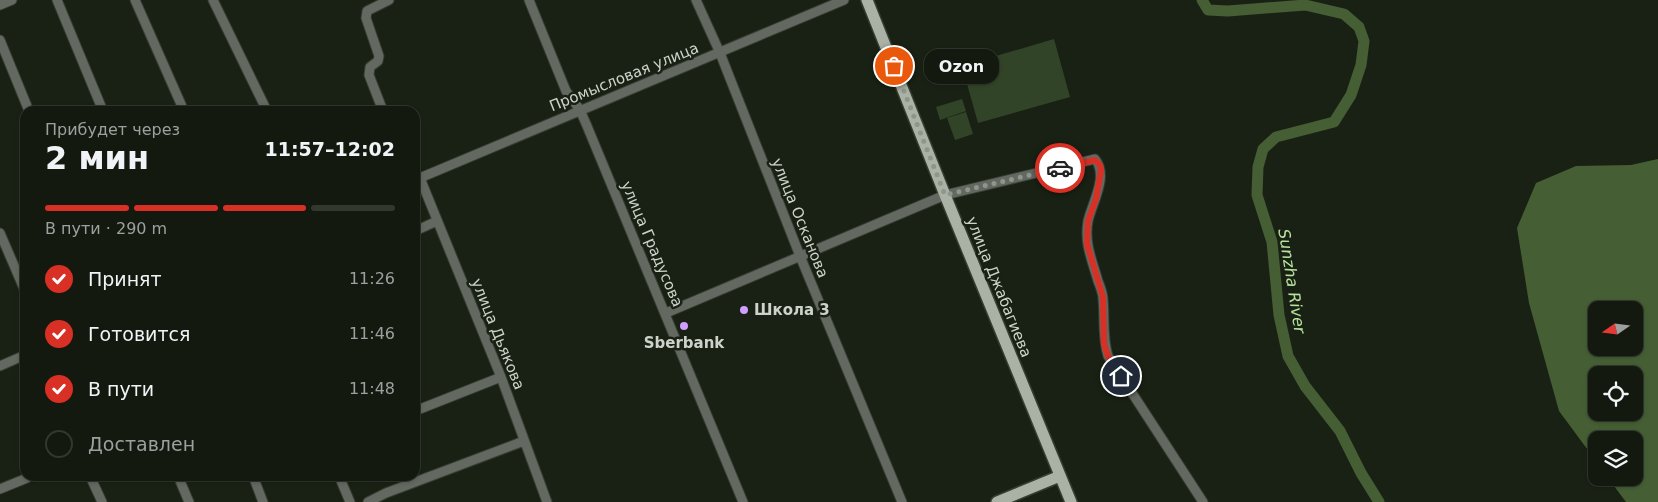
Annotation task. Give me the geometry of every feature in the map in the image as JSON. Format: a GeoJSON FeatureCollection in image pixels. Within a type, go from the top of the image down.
{"type":"FeatureCollection","features":[{"type":"Feature","properties":{"kind":"main road","name":"улица Джабагиева"},"geometry":{"type":"LineString","coordinates":[[867,0],[1071,502]]}},
{"type":"Feature","properties":{"kind":"main road"},"geometry":{"type":"LineString","coordinates":[[997,502],[1060,476]]}},
{"type":"Feature","properties":{"kind":"street"},"geometry":{"type":"LineString","coordinates":[[0,5],[12,0]]}},
{"type":"Feature","properties":{"kind":"street"},"geometry":{"type":"LineString","coordinates":[[57,0],[102,106]]}},
{"type":"Feature","properties":{"kind":"street"},"geometry":{"type":"LineString","coordinates":[[135,0],[182,106]]}},
{"type":"Feature","properties":{"kind":"street"},"geometry":{"type":"LineString","coordinates":[[213,0],[265,106]]}},
{"type":"Feature","properties":{"kind":"street"},"geometry":{"type":"LineString","coordinates":[[381,106],[369,75],[370,67],[378,61],[379,56],[366,18],[367,11],[389,0]]}},
{"type":"Feature","properties":{"kind":"street","name":"улица Градусова"},"geometry":{"type":"LineString","coordinates":[[529,0],[566,91],[580,110],[744,502]]}},
{"type":"Feature","properties":{"kind":"street","name":"улица Осканова"},"geometry":{"type":"LineString","coordinates":[[696,0],[720,53],[800,256],[902,502]]}},
{"type":"Feature","properties":{"kind":"street","name":"Промысловая улица"},"geometry":{"type":"LineString","coordinates":[[420,178],[844,0]]}},
{"type":"Feature","properties":{"kind":"street"},"geometry":{"type":"LineString","coordinates":[[0,40],[27,106]]}},
{"type":"Feature","properties":{"kind":"street"},"geometry":{"type":"LineString","coordinates":[[666,313],[945,195],[1095,160],[1100,165],[1101,171],[1096,199],[1088,221],[1087,244],[1103,297],[1104,338],[1108,356],[1203,502]]}},
{"type":"Feature","properties":{"kind":"street","name":"улица Дьякова"},"geometry":{"type":"LineString","coordinates":[[420,185],[437,221],[501,377],[547,502]]}},
{"type":"Feature","properties":{"kind":"street"},"geometry":{"type":"LineString","coordinates":[[420,229],[437,221]]}},
{"type":"Feature","properties":{"kind":"street"},"geometry":{"type":"LineString","coordinates":[[0,233],[20,279]]}},
{"type":"Feature","properties":{"kind":"street"},"geometry":{"type":"LineString","coordinates":[[0,366],[20,357]]}},
{"type":"Feature","properties":{"kind":"street"},"geometry":{"type":"LineString","coordinates":[[420,409],[501,377]]}},
{"type":"Feature","properties":{"kind":"street"},"geometry":{"type":"LineString","coordinates":[[420,480],[524,441]]}},
{"type":"Feature","properties":{"kind":"street"},"geometry":{"type":"LineString","coordinates":[[0,488],[20,481]]}},
{"type":"Feature","properties":{"kind":"street"},"geometry":{"type":"LineString","coordinates":[[92,481],[102,502]]}},
{"type":"Feature","properties":{"kind":"street"},"geometry":{"type":"LineString","coordinates":[[180,481],[188,502]]}},
{"type":"Feature","properties":{"kind":"street"},"geometry":{"type":"LineString","coordinates":[[255,481],[264,502]]}},
{"type":"Feature","properties":{"kind":"street"},"geometry":{"type":"LineString","coordinates":[[341,481],[350,502]]}},
{"type":"Feature","properties":{"kind":"street"},"geometry":{"type":"LineString","coordinates":[[368,502],[418,481]]}},
{"type":"Feature","properties":{"kind":"shaded area"},"geometry":{"type":"Polygon","coordinates":[[[1054,39],[1070,97],[978,123],[962,66],[1054,39]]]}},
{"type":"Feature","properties":{"kind":"shaded area"},"geometry":{"type":"Polygon","coordinates":[[[962,99],[966,111],[940,120],[936,107],[962,99]]]}},
{"type":"Feature","properties":{"kind":"shaded area"},"geometry":{"type":"Polygon","coordinates":[[[966,112],[973,134],[955,140],[947,118],[966,112]]]}},
{"type":"Feature","properties":{"kind":"shaded area"},"geometry":{"type":"Polygon","coordinates":[[[1658,159],[1658,502],[1626,502],[1614,486],[1643,486],[1643,431],[1588,431],[1588,450],[1559,411],[1529,303],[1517,228],[1536,183],[1576,166],[1631,165],[1658,159]]]}},
{"type":"Feature","properties":{"kind":"waterway","name":"Sunzha River"},"geometry":{"type":"LineString","coordinates":[[1202,0],[1208,10],[1228,11],[1305,5],[1344,14],[1359,27],[1364,41],[1361,65],[1351,95],[1334,122],[1276,137],[1263,149],[1258,167],[1257,195],[1272,242],[1279,315],[1288,356],[1305,386],[1340,431],[1361,473],[1379,502]]}},
{"type":"Feature","properties":{"kind":"way so far"},"geometry":{"type":"LineString","coordinates":[[894,66],[945,195],[1060,168]]}},
{"type":"Feature","properties":{"kind":"place","name":"Ozon"},"geometry":{"type":"Point","coordinates":[894,66]}},
{"type":"Feature","properties":{"kind":"place","name":"Школа 3"},"geometry":{"type":"Point","coordinates":[744,310]}},
{"type":"Feature","properties":{"kind":"place","name":"Sberbank"},"geometry":{"type":"Point","coordinates":[684,326]}},
{"type":"Feature","properties":{"kind":"route"},"geometry":{"type":"LineString","coordinates":[[1060,168],[1095,160],[1100,165],[1101,171],[1096,199],[1088,221],[1087,244],[1103,297],[1104,344],[1108,356],[1121,376]]}}]}
